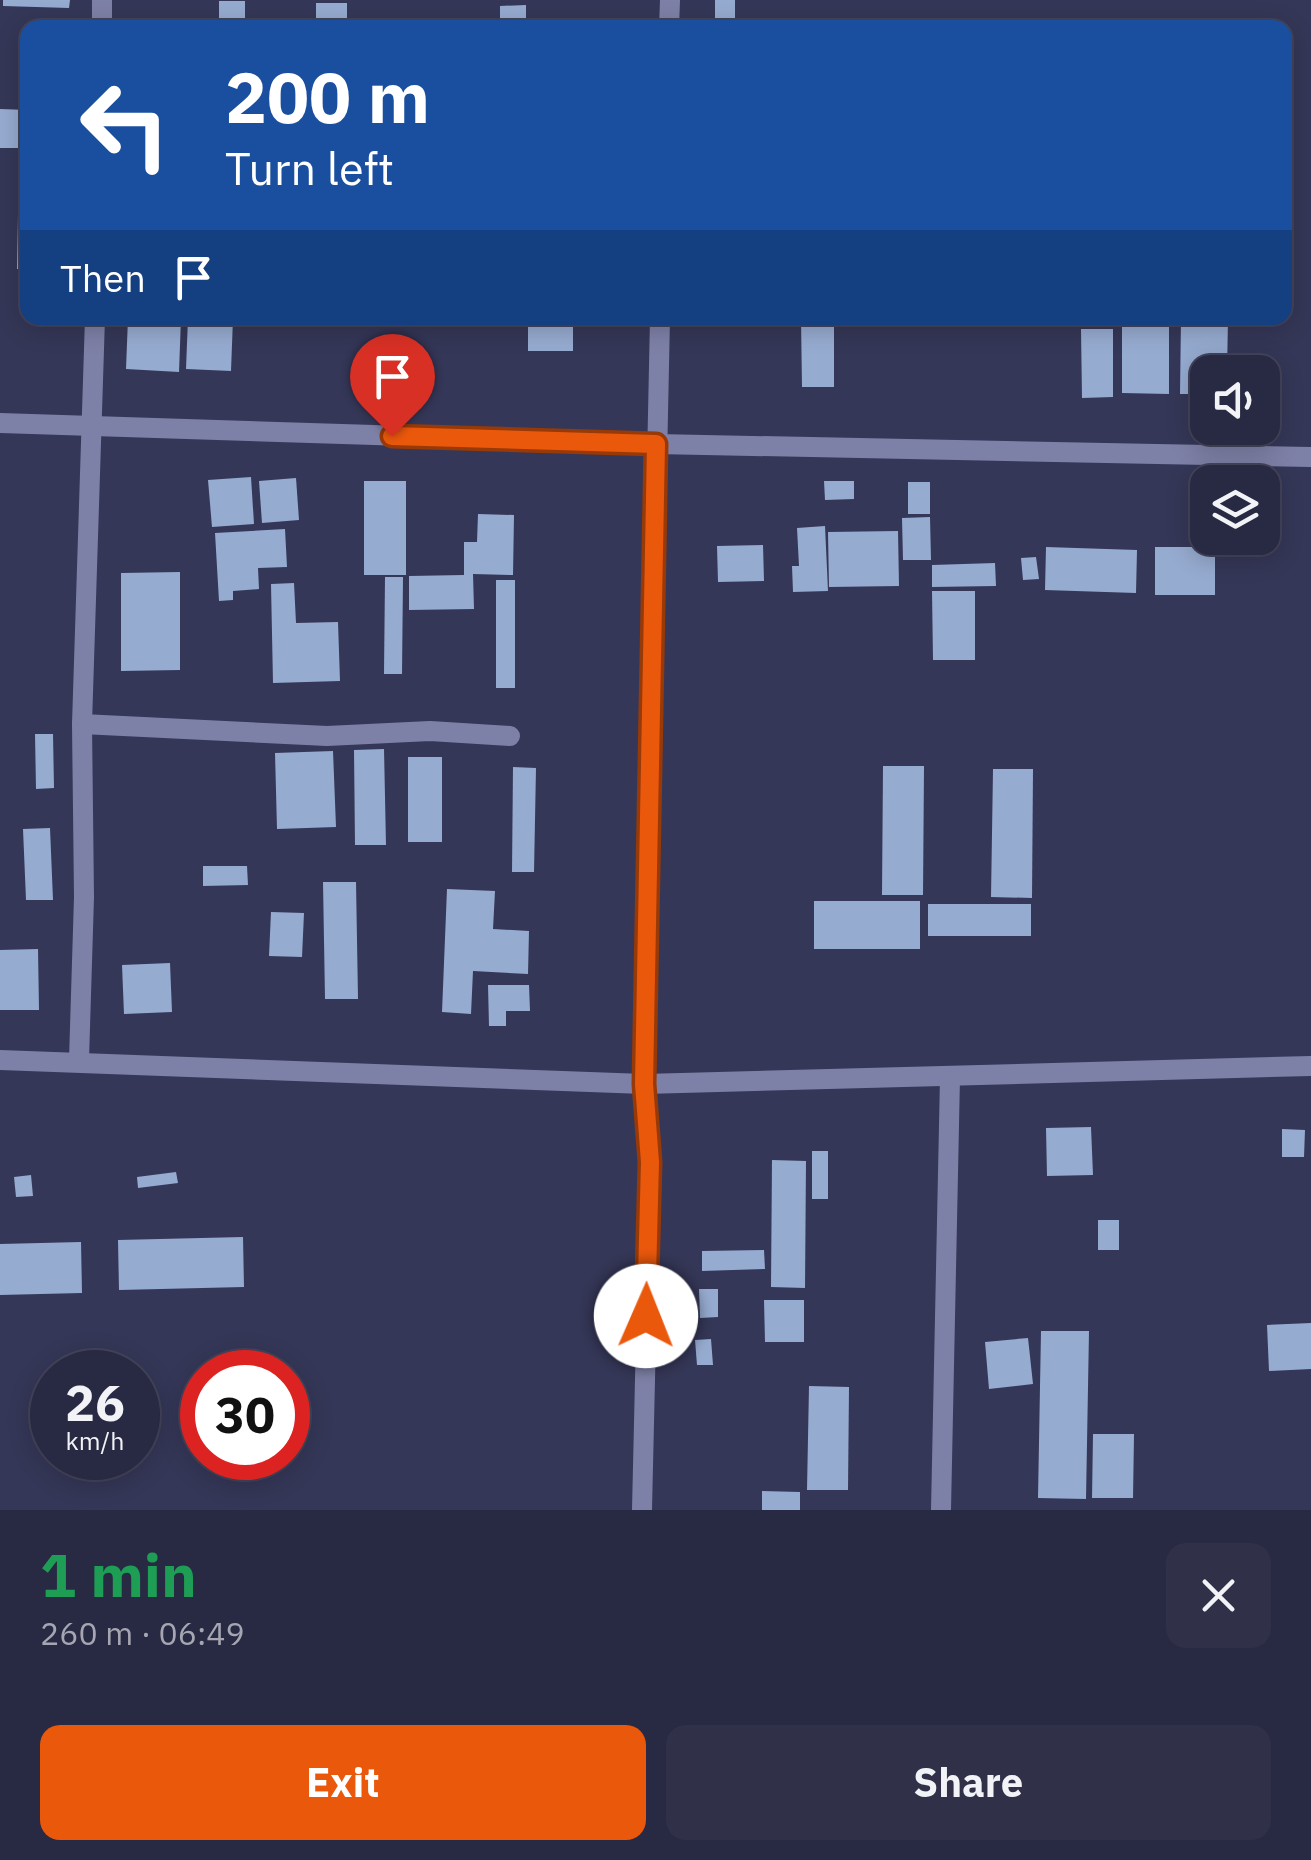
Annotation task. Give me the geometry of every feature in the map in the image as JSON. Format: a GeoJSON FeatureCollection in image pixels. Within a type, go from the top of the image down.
{"type":"FeatureCollection","features":[{"type":"Feature","properties":{"kind":"street"},"geometry":{"type":"LineString","coordinates":[[80,1060],[84,897],[82,724],[95,325]]}},
{"type":"Feature","properties":{"kind":"street"},"geometry":{"type":"LineString","coordinates":[[642,1510],[650,1162],[644,1084],[660,325]]}},
{"type":"Feature","properties":{"kind":"street"},"geometry":{"type":"LineString","coordinates":[[0,423],[656,444],[1311,457]]}},
{"type":"Feature","properties":{"kind":"street"},"geometry":{"type":"LineString","coordinates":[[82,724],[327,736],[430,731],[510,736]]}},
{"type":"Feature","properties":{"kind":"street"},"geometry":{"type":"LineString","coordinates":[[0,1060],[644,1084],[1311,1066]]}},
{"type":"Feature","properties":{"kind":"street"},"geometry":{"type":"LineString","coordinates":[[941,1510],[950,1078]]}},
{"type":"Feature","properties":{"kind":"building"},"geometry":{"type":"Polygon","coordinates":[[[3,0],[70,0],[69,8],[3,6],[3,0]]]}},
{"type":"Feature","properties":{"kind":"building"},"geometry":{"type":"Polygon","coordinates":[[[715,0],[735,0],[735,20],[715,20],[715,0]]]}},
{"type":"Feature","properties":{"kind":"building"},"geometry":{"type":"Polygon","coordinates":[[[219,1],[245,1],[245,20],[219,20],[219,1]]]}},
{"type":"Feature","properties":{"kind":"building"},"geometry":{"type":"Polygon","coordinates":[[[316,3],[347,3],[347,20],[316,20],[316,3]]]}},
{"type":"Feature","properties":{"kind":"building"},"geometry":{"type":"Polygon","coordinates":[[[526,5],[526,20],[500,20],[500,6],[526,5]]]}},
{"type":"Feature","properties":{"kind":"building"},"geometry":{"type":"Polygon","coordinates":[[[0,109],[20,110],[20,148],[0,148],[0,109]]]}},
{"type":"Feature","properties":{"kind":"building"},"geometry":{"type":"Polygon","coordinates":[[[18,215],[20,215],[20,269],[18,215]]]}},
{"type":"Feature","properties":{"kind":"building"},"geometry":{"type":"Polygon","coordinates":[[[128,325],[181,325],[179,372],[126,369],[128,325]]]}},
{"type":"Feature","properties":{"kind":"building"},"geometry":{"type":"Polygon","coordinates":[[[188,325],[233,325],[231,371],[186,369],[188,325]]]}},
{"type":"Feature","properties":{"kind":"building"},"geometry":{"type":"Polygon","coordinates":[[[528,325],[573,325],[573,351],[528,351],[528,325]]]}},
{"type":"Feature","properties":{"kind":"building"},"geometry":{"type":"Polygon","coordinates":[[[801,325],[834,325],[834,387],[802,387],[801,325]]]}},
{"type":"Feature","properties":{"kind":"building"},"geometry":{"type":"Polygon","coordinates":[[[1122,325],[1169,325],[1169,394],[1122,393],[1122,325]]]}},
{"type":"Feature","properties":{"kind":"building"},"geometry":{"type":"Polygon","coordinates":[[[1181,325],[1228,325],[1227,355],[1190,355],[1190,394],[1180,394],[1181,325]]]}},
{"type":"Feature","properties":{"kind":"building"},"geometry":{"type":"Polygon","coordinates":[[[1081,329],[1113,329],[1113,397],[1082,398],[1081,329]]]}},
{"type":"Feature","properties":{"kind":"building"},"geometry":{"type":"Polygon","coordinates":[[[251,477],[254,524],[212,527],[208,480],[251,477]]]}},
{"type":"Feature","properties":{"kind":"building"},"geometry":{"type":"Polygon","coordinates":[[[296,478],[299,520],[262,523],[259,481],[296,478]]]}},
{"type":"Feature","properties":{"kind":"building"},"geometry":{"type":"Polygon","coordinates":[[[364,481],[406,481],[406,575],[364,575],[364,481]]]}},
{"type":"Feature","properties":{"kind":"building"},"geometry":{"type":"Polygon","coordinates":[[[824,481],[854,481],[854,499],[825,500],[824,481]]]}},
{"type":"Feature","properties":{"kind":"building"},"geometry":{"type":"Polygon","coordinates":[[[908,482],[930,482],[930,514],[908,514],[908,482]]]}},
{"type":"Feature","properties":{"kind":"building"},"geometry":{"type":"Polygon","coordinates":[[[478,514],[514,515],[513,575],[473,574],[474,609],[409,610],[409,576],[464,575],[464,542],[477,542],[478,514]]]}},
{"type":"Feature","properties":{"kind":"building"},"geometry":{"type":"Polygon","coordinates":[[[930,517],[931,560],[903,560],[902,518],[930,517]]]}},
{"type":"Feature","properties":{"kind":"building"},"geometry":{"type":"Polygon","coordinates":[[[825,526],[828,591],[793,592],[792,566],[799,566],[797,528],[825,526]]]}},
{"type":"Feature","properties":{"kind":"building"},"geometry":{"type":"Polygon","coordinates":[[[285,529],[287,567],[258,568],[259,589],[233,591],[233,600],[219,601],[215,533],[285,529]]]}},
{"type":"Feature","properties":{"kind":"building"},"geometry":{"type":"Polygon","coordinates":[[[898,531],[899,586],[829,587],[828,532],[898,531]]]}},
{"type":"Feature","properties":{"kind":"building"},"geometry":{"type":"Polygon","coordinates":[[[763,545],[764,581],[718,582],[717,546],[763,545]]]}},
{"type":"Feature","properties":{"kind":"building"},"geometry":{"type":"Polygon","coordinates":[[[1046,547],[1137,550],[1136,593],[1045,590],[1046,547]]]}},
{"type":"Feature","properties":{"kind":"building"},"geometry":{"type":"Polygon","coordinates":[[[1155,547],[1190,547],[1190,555],[1215,555],[1215,595],[1155,595],[1155,547]]]}},
{"type":"Feature","properties":{"kind":"building"},"geometry":{"type":"Polygon","coordinates":[[[1036,557],[1039,579],[1023,580],[1021,558],[1036,557]]]}},
{"type":"Feature","properties":{"kind":"building"},"geometry":{"type":"Polygon","coordinates":[[[995,563],[996,586],[932,587],[932,565],[995,563]]]}},
{"type":"Feature","properties":{"kind":"building"},"geometry":{"type":"Polygon","coordinates":[[[180,572],[180,670],[121,671],[121,573],[180,572]]]}},
{"type":"Feature","properties":{"kind":"building"},"geometry":{"type":"Polygon","coordinates":[[[385,577],[403,577],[402,674],[384,674],[385,577]]]}},
{"type":"Feature","properties":{"kind":"building"},"geometry":{"type":"Polygon","coordinates":[[[496,580],[515,580],[515,688],[496,688],[496,580]]]}},
{"type":"Feature","properties":{"kind":"building"},"geometry":{"type":"Polygon","coordinates":[[[294,583],[296,623],[338,622],[340,681],[273,683],[271,584],[294,583]]]}},
{"type":"Feature","properties":{"kind":"building"},"geometry":{"type":"Polygon","coordinates":[[[932,591],[975,591],[975,660],[933,660],[932,591]]]}},
{"type":"Feature","properties":{"kind":"building"},"geometry":{"type":"Polygon","coordinates":[[[35,734],[53,734],[54,788],[36,789],[35,734]]]}},
{"type":"Feature","properties":{"kind":"building"},"geometry":{"type":"Polygon","coordinates":[[[384,749],[386,845],[355,845],[354,750],[384,749]]]}},
{"type":"Feature","properties":{"kind":"building"},"geometry":{"type":"Polygon","coordinates":[[[333,751],[336,827],[277,829],[275,753],[333,751]]]}},
{"type":"Feature","properties":{"kind":"building"},"geometry":{"type":"Polygon","coordinates":[[[408,757],[442,757],[442,842],[408,842],[408,757]]]}},
{"type":"Feature","properties":{"kind":"building"},"geometry":{"type":"Polygon","coordinates":[[[883,766],[924,766],[923,895],[882,895],[883,766]]]}},
{"type":"Feature","properties":{"kind":"building"},"geometry":{"type":"Polygon","coordinates":[[[513,767],[536,768],[534,872],[512,872],[513,767]]]}},
{"type":"Feature","properties":{"kind":"building"},"geometry":{"type":"Polygon","coordinates":[[[993,769],[1033,769],[1032,898],[991,897],[993,769]]]}},
{"type":"Feature","properties":{"kind":"building"},"geometry":{"type":"Polygon","coordinates":[[[50,828],[53,900],[26,900],[23,829],[50,828]]]}},
{"type":"Feature","properties":{"kind":"building"},"geometry":{"type":"Polygon","coordinates":[[[203,866],[247,866],[248,885],[203,886],[203,866]]]}},
{"type":"Feature","properties":{"kind":"building"},"geometry":{"type":"Polygon","coordinates":[[[323,882],[356,882],[358,999],[325,999],[323,882]]]}},
{"type":"Feature","properties":{"kind":"building"},"geometry":{"type":"Polygon","coordinates":[[[447,889],[495,891],[493,929],[529,931],[528,974],[473,971],[471,1014],[442,1012],[447,889]]]}},
{"type":"Feature","properties":{"kind":"building"},"geometry":{"type":"Polygon","coordinates":[[[814,901],[920,901],[920,949],[814,949],[814,901]]]}},
{"type":"Feature","properties":{"kind":"building"},"geometry":{"type":"Polygon","coordinates":[[[928,904],[1031,904],[1031,936],[928,936],[928,904]]]}},
{"type":"Feature","properties":{"kind":"building"},"geometry":{"type":"Polygon","coordinates":[[[271,912],[304,913],[302,957],[269,956],[271,912]]]}},
{"type":"Feature","properties":{"kind":"building"},"geometry":{"type":"Polygon","coordinates":[[[38,949],[39,1010],[0,1010],[0,950],[38,949]]]}},
{"type":"Feature","properties":{"kind":"building"},"geometry":{"type":"Polygon","coordinates":[[[170,963],[172,1012],[124,1014],[122,965],[170,963]]]}},
{"type":"Feature","properties":{"kind":"building"},"geometry":{"type":"Polygon","coordinates":[[[488,985],[529,985],[530,1011],[506,1011],[506,1026],[489,1026],[488,985]]]}},
{"type":"Feature","properties":{"kind":"building"},"geometry":{"type":"Polygon","coordinates":[[[1091,1127],[1093,1175],[1047,1176],[1046,1128],[1091,1127]]]}},
{"type":"Feature","properties":{"kind":"building"},"geometry":{"type":"Polygon","coordinates":[[[1282,1129],[1305,1130],[1304,1157],[1282,1157],[1282,1129]]]}},
{"type":"Feature","properties":{"kind":"building"},"geometry":{"type":"Polygon","coordinates":[[[812,1151],[828,1151],[828,1199],[812,1199],[812,1151]]]}},
{"type":"Feature","properties":{"kind":"building"},"geometry":{"type":"Polygon","coordinates":[[[772,1160],[806,1161],[805,1288],[771,1287],[772,1160]]]}},
{"type":"Feature","properties":{"kind":"building"},"geometry":{"type":"Polygon","coordinates":[[[176,1172],[178,1183],[138,1188],[137,1177],[176,1172]]]}},
{"type":"Feature","properties":{"kind":"building"},"geometry":{"type":"Polygon","coordinates":[[[31,1175],[33,1196],[16,1197],[14,1177],[31,1175]]]}},
{"type":"Feature","properties":{"kind":"building"},"geometry":{"type":"Polygon","coordinates":[[[1098,1220],[1119,1220],[1119,1250],[1098,1250],[1098,1220]]]}},
{"type":"Feature","properties":{"kind":"building"},"geometry":{"type":"Polygon","coordinates":[[[243,1237],[244,1287],[119,1290],[118,1240],[243,1237]]]}},
{"type":"Feature","properties":{"kind":"building"},"geometry":{"type":"Polygon","coordinates":[[[81,1242],[82,1293],[0,1295],[0,1244],[81,1242]]]}},
{"type":"Feature","properties":{"kind":"building"},"geometry":{"type":"Polygon","coordinates":[[[764,1250],[765,1269],[702,1271],[702,1251],[764,1250]]]}},
{"type":"Feature","properties":{"kind":"building"},"geometry":{"type":"Polygon","coordinates":[[[699,1289],[718,1289],[718,1317],[700,1318],[699,1289]]]}},
{"type":"Feature","properties":{"kind":"building"},"geometry":{"type":"Polygon","coordinates":[[[764,1300],[804,1300],[804,1342],[765,1342],[764,1300]]]}},
{"type":"Feature","properties":{"kind":"building"},"geometry":{"type":"Polygon","coordinates":[[[1311,1323],[1311,1369],[1269,1371],[1267,1325],[1311,1323]]]}},
{"type":"Feature","properties":{"kind":"building"},"geometry":{"type":"Polygon","coordinates":[[[1041,1331],[1089,1331],[1086,1499],[1038,1498],[1041,1331]]]}},
{"type":"Feature","properties":{"kind":"building"},"geometry":{"type":"Polygon","coordinates":[[[1028,1338],[1033,1384],[989,1389],[985,1342],[1028,1338]]]}},
{"type":"Feature","properties":{"kind":"building"},"geometry":{"type":"Polygon","coordinates":[[[711,1339],[713,1365],[697,1365],[695,1340],[711,1339]]]}},
{"type":"Feature","properties":{"kind":"building"},"geometry":{"type":"Polygon","coordinates":[[[809,1386],[849,1387],[848,1490],[807,1490],[809,1386]]]}},
{"type":"Feature","properties":{"kind":"building"},"geometry":{"type":"Polygon","coordinates":[[[1093,1434],[1134,1434],[1133,1498],[1092,1498],[1093,1434]]]}},
{"type":"Feature","properties":{"kind":"building"},"geometry":{"type":"Polygon","coordinates":[[[762,1491],[800,1492],[800,1510],[762,1510],[762,1491]]]}},
{"type":"Feature","properties":{"kind":"route"},"geometry":{"type":"LineString","coordinates":[[392,436],[656,444],[644,1084],[650,1162],[646,1316]]}}]}
